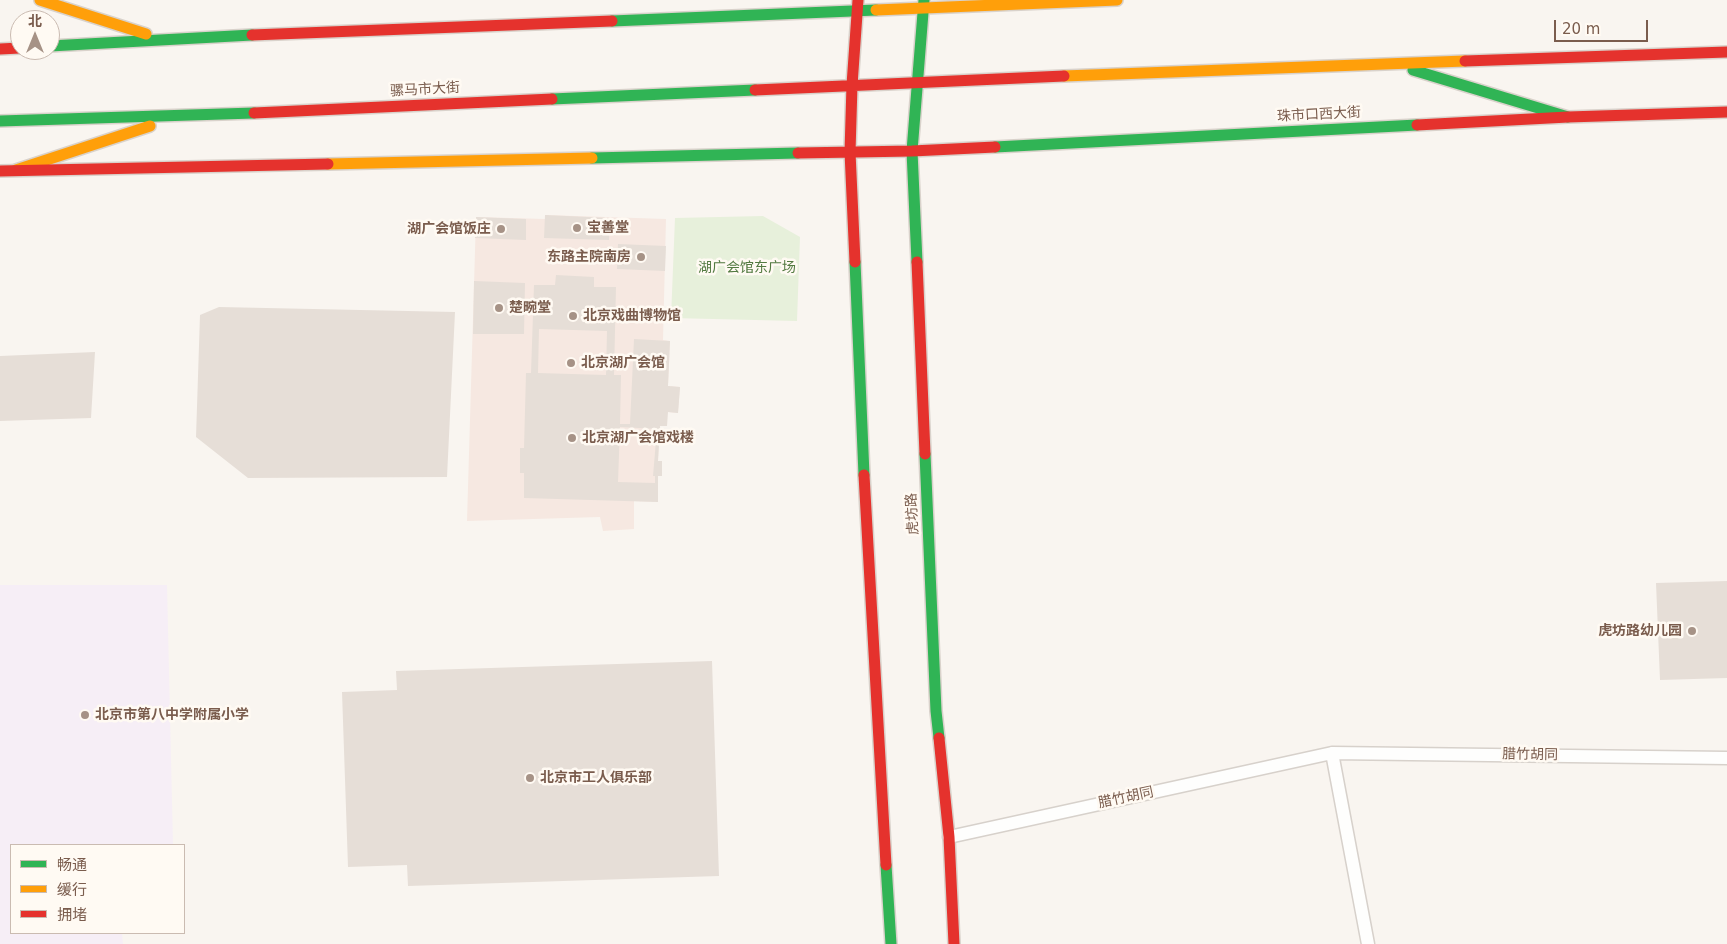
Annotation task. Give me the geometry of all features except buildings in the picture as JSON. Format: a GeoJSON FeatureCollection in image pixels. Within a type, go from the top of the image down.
{"type":"FeatureCollection","features":[{"type":"Feature","properties":{"kind":"main road"},"geometry":{"type":"LineString","coordinates":[[40,0],[162,39]]}},
{"type":"Feature","properties":{"kind":"main road"},"geometry":{"type":"LineString","coordinates":[[60,45],[858,6],[1117,0]]}},
{"type":"Feature","properties":{"kind":"main road","name":"虎坊路"},"geometry":{"type":"LineString","coordinates":[[924,4],[912,151],[936,710],[949,837],[954,944]]}},
{"type":"Feature","properties":{"kind":"main road"},"geometry":{"type":"LineString","coordinates":[[858,6],[852,85],[850,152],[866,542],[891,944]]}},
{"type":"Feature","properties":{"kind":"main road"},"geometry":{"type":"LineString","coordinates":[[917,82],[1390,62],[1727,52]]}},
{"type":"Feature","properties":{"kind":"main road"},"geometry":{"type":"LineString","coordinates":[[1390,62],[1568,117]]}},
{"type":"Feature","properties":{"kind":"main road","name":"骡马市大街"},"geometry":{"type":"LineString","coordinates":[[0,122],[179,116],[917,82]]}},
{"type":"Feature","properties":{"kind":"main road","name":"珠市口西大街"},"geometry":{"type":"LineString","coordinates":[[850,152],[912,151],[1568,117],[1727,112]]}},
{"type":"Feature","properties":{"kind":"main road"},"geometry":{"type":"LineString","coordinates":[[16,170],[179,116]]}},
{"type":"Feature","properties":{"kind":"main road"},"geometry":{"type":"LineString","coordinates":[[0,171],[850,152]]}},
{"type":"Feature","properties":{"kind":"lane","name":"腊竹胡同"},"geometry":{"type":"LineString","coordinates":[[949,837],[1332,752],[1727,758]]}},
{"type":"Feature","properties":{"kind":"lane"},"geometry":{"type":"LineString","coordinates":[[1332,752],[1368,944]]}},
{"type":"Feature","properties":{"kind":"shaded area","name":"北京湖广会馆"},"geometry":{"type":"Polygon","coordinates":[[[545,215],[666,219],[663,340],[670,341],[668,386],[680,387],[678,413],[668,412],[660,426],[658,461],[662,461],[662,476],[658,476],[658,502],[634,501],[634,529],[603,531],[600,517],[467,521],[476,217],[545,219],[545,215]]]}},
{"type":"Feature","properties":{"kind":"shaded area","name":"北京市第八中学附属小学"},"geometry":{"type":"Polygon","coordinates":[[[0,585],[167,585],[173,844],[10,844],[10,934],[122,934],[123,944],[0,944],[0,585]]]}},
{"type":"Feature","properties":{"kind":"green space","name":"湖广会馆东广场"},"geometry":{"type":"Polygon","coordinates":[[[763,216],[800,237],[797,321],[671,318],[675,218],[763,216]]]}},
{"type":"Feature","properties":{"kind":"traffic: fast"},"geometry":{"type":"LineString","coordinates":[[917,262],[912,151],[924,0]]}},
{"type":"Feature","properties":{"kind":"traffic: fast"},"geometry":{"type":"LineString","coordinates":[[612,21],[876,10]]}},
{"type":"Feature","properties":{"kind":"traffic: fast"},"geometry":{"type":"LineString","coordinates":[[60,45],[252,35]]}},
{"type":"Feature","properties":{"kind":"traffic: fast"},"geometry":{"type":"LineString","coordinates":[[1413,70],[1568,117]]}},
{"type":"Feature","properties":{"kind":"traffic: fast"},"geometry":{"type":"LineString","coordinates":[[552,99],[755,90]]}},
{"type":"Feature","properties":{"kind":"traffic: fast"},"geometry":{"type":"LineString","coordinates":[[0,121],[254,113]]}},
{"type":"Feature","properties":{"kind":"traffic: fast"},"geometry":{"type":"LineString","coordinates":[[995,147],[1417,125]]}},
{"type":"Feature","properties":{"kind":"traffic: fast"},"geometry":{"type":"LineString","coordinates":[[592,158],[798,153]]}},
{"type":"Feature","properties":{"kind":"traffic: fast"},"geometry":{"type":"LineString","coordinates":[[855,262],[864,475]]}},
{"type":"Feature","properties":{"kind":"traffic: fast"},"geometry":{"type":"LineString","coordinates":[[925,454],[936,711],[939,738]]}},
{"type":"Feature","properties":{"kind":"traffic: fast"},"geometry":{"type":"LineString","coordinates":[[886,865],[891,944]]}},
{"type":"Feature","properties":{"kind":"traffic: slow"},"geometry":{"type":"LineString","coordinates":[[40,0],[146,34]]}},
{"type":"Feature","properties":{"kind":"traffic: slow"},"geometry":{"type":"LineString","coordinates":[[876,10],[1117,0]]}},
{"type":"Feature","properties":{"kind":"traffic: slow"},"geometry":{"type":"LineString","coordinates":[[1064,76],[1465,61]]}},
{"type":"Feature","properties":{"kind":"traffic: slow"},"geometry":{"type":"LineString","coordinates":[[16,170],[150,126]]}},
{"type":"Feature","properties":{"kind":"traffic: slow"},"geometry":{"type":"LineString","coordinates":[[328,164],[592,158]]}},
{"type":"Feature","properties":{"kind":"traffic: jam"},"geometry":{"type":"LineString","coordinates":[[855,262],[850,152],[852,85],[858,0]]}},
{"type":"Feature","properties":{"kind":"traffic: jam"},"geometry":{"type":"LineString","coordinates":[[252,35],[612,21]]}},
{"type":"Feature","properties":{"kind":"traffic: jam"},"geometry":{"type":"LineString","coordinates":[[0,49],[10,48]]}},
{"type":"Feature","properties":{"kind":"traffic: jam"},"geometry":{"type":"LineString","coordinates":[[1465,61],[1727,52]]}},
{"type":"Feature","properties":{"kind":"traffic: jam"},"geometry":{"type":"LineString","coordinates":[[755,90],[1064,76]]}},
{"type":"Feature","properties":{"kind":"traffic: jam"},"geometry":{"type":"LineString","coordinates":[[254,113],[552,99]]}},
{"type":"Feature","properties":{"kind":"traffic: jam"},"geometry":{"type":"LineString","coordinates":[[1417,125],[1568,117],[1727,112]]}},
{"type":"Feature","properties":{"kind":"traffic: jam"},"geometry":{"type":"LineString","coordinates":[[798,153],[995,147]]}},
{"type":"Feature","properties":{"kind":"traffic: jam"},"geometry":{"type":"LineString","coordinates":[[0,171],[328,164]]}},
{"type":"Feature","properties":{"kind":"traffic: jam"},"geometry":{"type":"LineString","coordinates":[[917,262],[925,454]]}},
{"type":"Feature","properties":{"kind":"traffic: jam"},"geometry":{"type":"LineString","coordinates":[[864,475],[886,865]]}},
{"type":"Feature","properties":{"kind":"traffic: jam"},"geometry":{"type":"LineString","coordinates":[[939,738],[949,837],[954,944]]}},
{"type":"Feature","properties":{"kind":"place","name":"宝善堂"},"geometry":{"type":"Point","coordinates":[577,228]}},
{"type":"Feature","properties":{"kind":"place","name":"湖广会馆饭庄"},"geometry":{"type":"Point","coordinates":[501,229]}},
{"type":"Feature","properties":{"kind":"place","name":"东路主院南房"},"geometry":{"type":"Point","coordinates":[641,257]}},
{"type":"Feature","properties":{"kind":"place","name":"楚畹堂"},"geometry":{"type":"Point","coordinates":[499,308]}},
{"type":"Feature","properties":{"kind":"place","name":"北京戏曲博物馆"},"geometry":{"type":"Point","coordinates":[573,316]}},
{"type":"Feature","properties":{"kind":"place","name":"北京湖广会馆"},"geometry":{"type":"Point","coordinates":[571,363]}},
{"type":"Feature","properties":{"kind":"place","name":"北京湖广会馆戏楼"},"geometry":{"type":"Point","coordinates":[572,438]}},
{"type":"Feature","properties":{"kind":"place","name":"虎坊路幼儿园"},"geometry":{"type":"Point","coordinates":[1692,631]}},
{"type":"Feature","properties":{"kind":"place","name":"北京市第八中学附属小学"},"geometry":{"type":"Point","coordinates":[85,715]}},
{"type":"Feature","properties":{"kind":"place","name":"北京市工人俱乐部"},"geometry":{"type":"Point","coordinates":[530,778]}}]}
